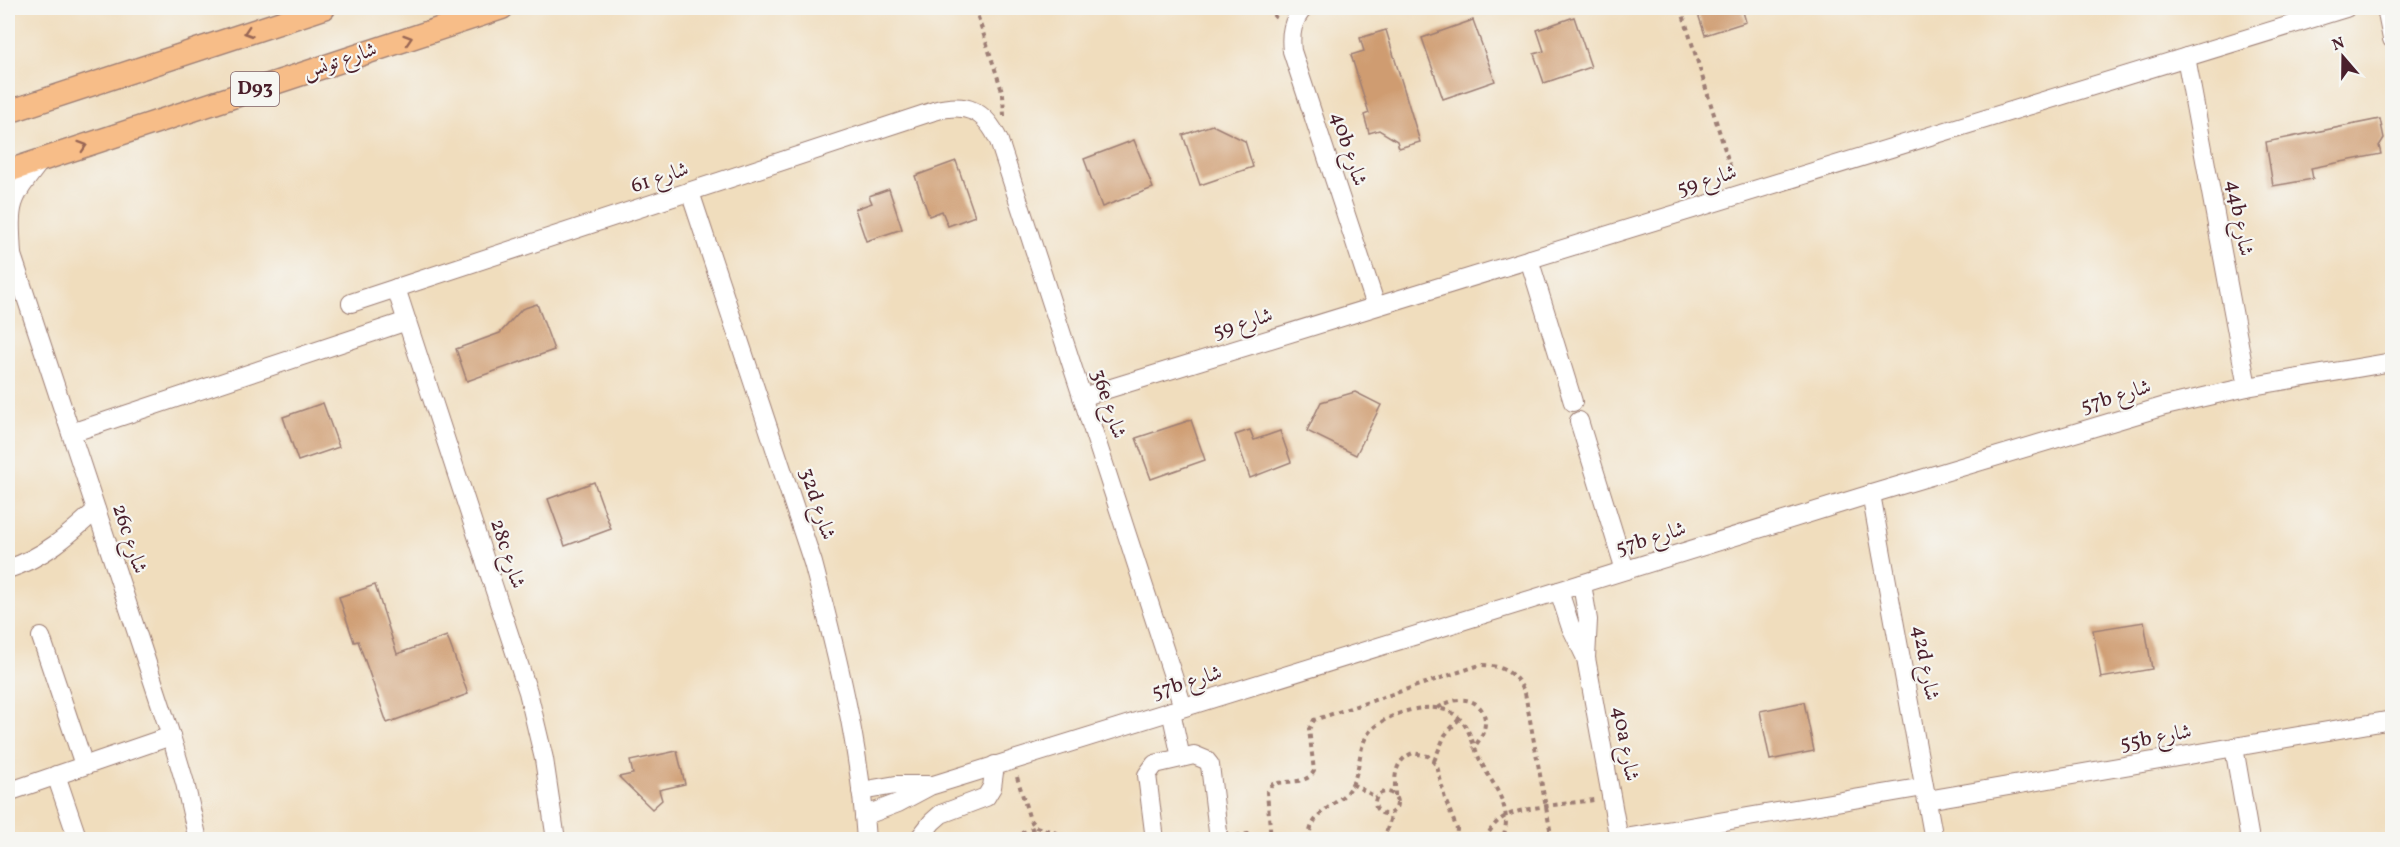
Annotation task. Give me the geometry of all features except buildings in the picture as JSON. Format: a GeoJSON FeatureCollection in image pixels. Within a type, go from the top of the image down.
{"type":"FeatureCollection","features":[{"type":"Feature","properties":{"kind":"main road"},"geometry":{"type":"LineString","coordinates":[[8,112],[324,8]]}},
{"type":"Feature","properties":{"kind":"main road","name":"شارع تونس"},"geometry":{"type":"LineString","coordinates":[[8,171],[502,8]]}},
{"type":"Feature","properties":{"kind":"street","name":"40b شارع"},"geometry":{"type":"LineString","coordinates":[[1304,8],[1298,14],[1291,32],[1292,51],[1376,306]]}},
{"type":"Feature","properties":{"kind":"street","name":"شارع 59"},"geometry":{"type":"LineString","coordinates":[[1082,397],[2346,8]]}},
{"type":"Feature","properties":{"kind":"street"},"geometry":{"type":"LineString","coordinates":[[2386,8],[2392,39]]}},
{"type":"Feature","properties":{"kind":"street","name":"44b شارع"},"geometry":{"type":"LineString","coordinates":[[2186,57],[2247,387]]}},
{"type":"Feature","properties":{"kind":"street","name":"شارع 61"},"geometry":{"type":"LineString","coordinates":[[351,303],[944,108],[965,108],[984,116]]}},
{"type":"Feature","properties":{"kind":"street","name":"36e شارع"},"geometry":{"type":"LineString","coordinates":[[984,116],[999,141],[1082,397],[1177,709],[1180,758]]}},
{"type":"Feature","properties":{"kind":"street","name":"26c شارع"},"geometry":{"type":"LineString","coordinates":[[42,159],[13,200],[9,217],[10,251],[171,736],[198,840]]}},
{"type":"Feature","properties":{"kind":"street","name":"32d شارع"},"geometry":{"type":"LineString","coordinates":[[690,192],[813,563],[841,677],[861,791],[866,840]]}},
{"type":"Feature","properties":{"kind":"street"},"geometry":{"type":"LineString","coordinates":[[1529,259],[1573,402]]}},
{"type":"Feature","properties":{"kind":"street","name":"28c شارع"},"geometry":{"type":"LineString","coordinates":[[396,288],[528,692],[544,759],[556,840]]}},
{"type":"Feature","properties":{"kind":"street"},"geometry":{"type":"LineString","coordinates":[[71,433],[407,321]]}},
{"type":"Feature","properties":{"kind":"street","name":"57b شارع"},"geometry":{"type":"LineString","coordinates":[[864,816],[898,803],[930,786],[1871,494],[2165,406],[2247,387],[2392,362]]}},
{"type":"Feature","properties":{"kind":"street"},"geometry":{"type":"LineString","coordinates":[[1579,421],[1625,570]]}},
{"type":"Feature","properties":{"kind":"street","name":"42d شارع"},"geometry":{"type":"LineString","coordinates":[[1871,494],[1934,840]]}},
{"type":"Feature","properties":{"kind":"street"},"geometry":{"type":"LineString","coordinates":[[8,569],[30,561],[52,549],[96,510]]}},
{"type":"Feature","properties":{"kind":"street","name":"40a شارع"},"geometry":{"type":"LineString","coordinates":[[1582,584],[1587,620],[1586,658],[1619,839]]}},
{"type":"Feature","properties":{"kind":"street","name":"40a شارع"},"geometry":{"type":"LineString","coordinates":[[1559,591],[1570,625],[1586,658]]}},
{"type":"Feature","properties":{"kind":"street"},"geometry":{"type":"LineString","coordinates":[[41,637],[84,765]]}},
{"type":"Feature","properties":{"kind":"street","name":"55b شارع"},"geometry":{"type":"LineString","coordinates":[[1619,839],[2234,747],[2392,720]]}},
{"type":"Feature","properties":{"kind":"street"},"geometry":{"type":"LineString","coordinates":[[8,792],[171,736]]}},
{"type":"Feature","properties":{"kind":"street"},"geometry":{"type":"LineString","coordinates":[[2234,747],[2250,840]]}},
{"type":"Feature","properties":{"kind":"street"},"geometry":{"type":"LineString","coordinates":[[1155,840],[1147,775],[1155,764],[1194,755],[1200,756],[1210,765],[1219,840]]}},
{"type":"Feature","properties":{"kind":"street"},"geometry":{"type":"LineString","coordinates":[[918,840],[941,814],[986,797],[1004,763]]}},
{"type":"Feature","properties":{"kind":"street"},"geometry":{"type":"LineString","coordinates":[[56,775],[78,840]]}},
{"type":"Feature","properties":{"kind":"street","name":"57b شارع"},"geometry":{"type":"LineString","coordinates":[[861,791],[896,785],[930,786]]}},
{"type":"Feature","properties":{"kind":"path"},"geometry":{"type":"LineString","coordinates":[[975,8],[1004,94],[1004,117],[999,141]]}},
{"type":"Feature","properties":{"kind":"path"},"geometry":{"type":"LineString","coordinates":[[1680,8],[1739,195]]}},
{"type":"Feature","properties":{"kind":"path"},"geometry":{"type":"LineString","coordinates":[[1271,840],[1267,792],[1273,784],[1306,779],[1312,775],[1314,771],[1309,729],[1311,722],[1480,665],[1503,668],[1521,682],[1525,693],[1552,840]]}},
{"type":"Feature","properties":{"kind":"path"},"geometry":{"type":"LineString","coordinates":[[1438,709],[1451,701],[1466,699],[1482,710],[1485,716],[1484,730],[1473,748]]}},
{"type":"Feature","properties":{"kind":"path"},"geometry":{"type":"LineString","coordinates":[[1310,840],[1312,824],[1319,813],[1342,797],[1352,784],[1362,747],[1373,729],[1402,711],[1414,708],[1450,711],[1460,718],[1466,727],[1473,748],[1497,788],[1506,816],[1502,840]]}},
{"type":"Feature","properties":{"kind":"path"},"geometry":{"type":"LineString","coordinates":[[1434,761],[1444,735],[1460,718]]}},
{"type":"Feature","properties":{"kind":"path"},"geometry":{"type":"LineString","coordinates":[[1384,840],[1397,802],[1395,796],[1396,768],[1406,756],[1421,753],[1434,761],[1439,771],[1445,799],[1457,829],[1456,840]]}},
{"type":"Feature","properties":{"kind":"path"},"geometry":{"type":"LineString","coordinates":[[1004,763],[1030,820],[1036,827],[1070,837],[1114,840]]}},
{"type":"Feature","properties":{"kind":"path"},"geometry":{"type":"LineString","coordinates":[[1352,784],[1376,797]]}},
{"type":"Feature","properties":{"kind":"path"},"geometry":{"type":"LineString","coordinates":[[1392,812],[1387,814],[1376,810],[1374,804],[1376,797],[1385,792],[1395,796]]}},
{"type":"Feature","properties":{"kind":"path"},"geometry":{"type":"LineString","coordinates":[[1485,840],[1490,829],[1514,812],[1612,797]]}},
{"type":"Feature","properties":{"kind":"path"},"geometry":{"type":"LineString","coordinates":[[1005,840],[1036,827]]}}]}
